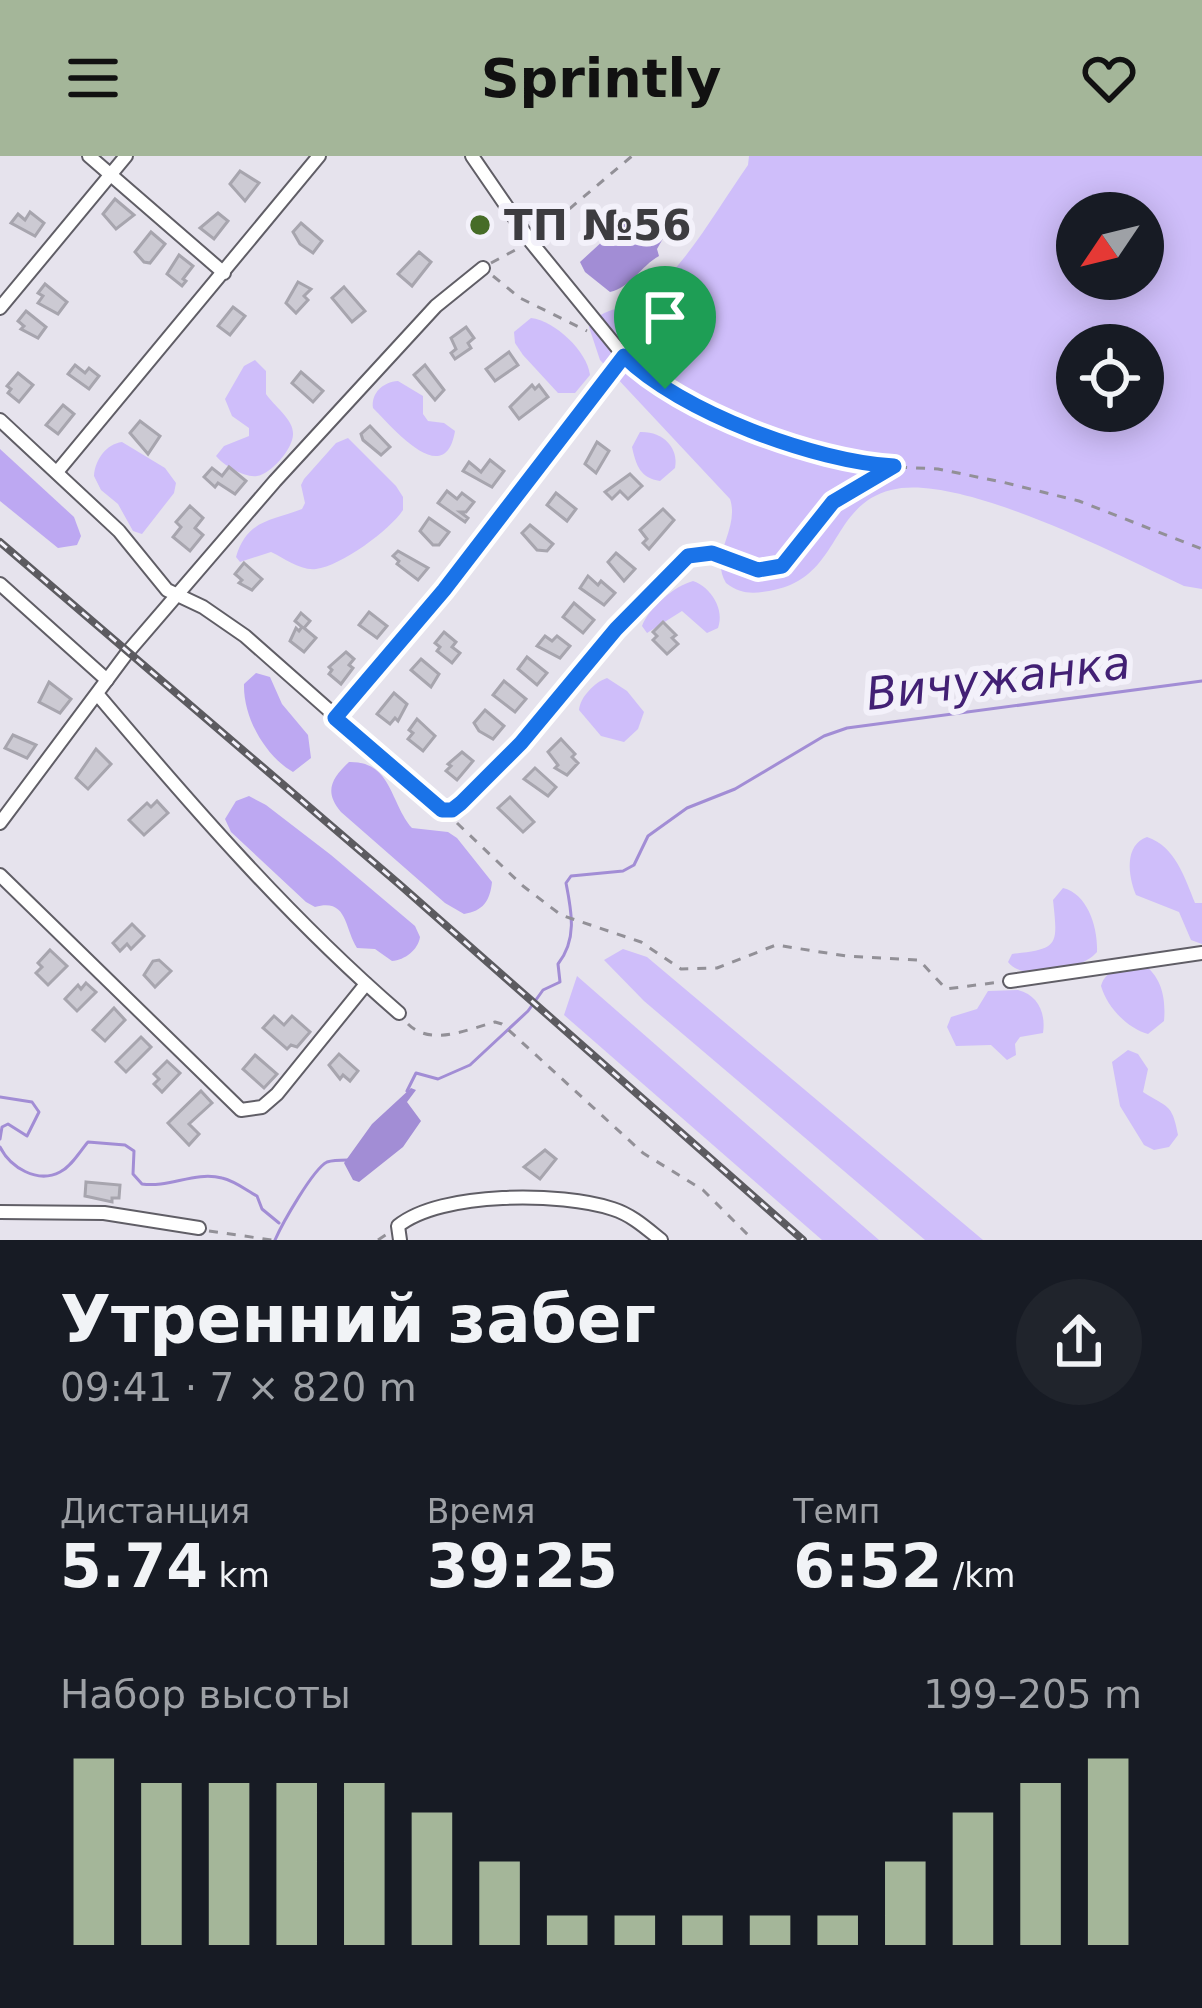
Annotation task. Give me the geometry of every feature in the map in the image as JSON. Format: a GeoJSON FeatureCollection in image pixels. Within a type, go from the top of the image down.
{"type":"FeatureCollection","features":[{"type":"Feature","properties":{"kind":"street"},"geometry":{"type":"LineString","coordinates":[[89,156],[224,273]]}},
{"type":"Feature","properties":{"kind":"street"},"geometry":{"type":"LineString","coordinates":[[0,308],[126,156]]}},
{"type":"Feature","properties":{"kind":"street"},"geometry":{"type":"LineString","coordinates":[[57,472],[319,156]]}},
{"type":"Feature","properties":{"kind":"street"},"geometry":{"type":"LineString","coordinates":[[472,156],[531,242],[624,356]]}},
{"type":"Feature","properties":{"kind":"street"},"geometry":{"type":"LineString","coordinates":[[0,823],[128,652],[275,481],[436,306],[483,268]]}},
{"type":"Feature","properties":{"kind":"street"},"geometry":{"type":"LineString","coordinates":[[0,420],[118,531],[167,590],[245,636],[442,810],[461,803],[521,743],[616,629],[688,556]]}},
{"type":"Feature","properties":{"kind":"street"},"geometry":{"type":"LineString","coordinates":[[335,718],[444,590],[537,469]]}},
{"type":"Feature","properties":{"kind":"street"},"geometry":{"type":"LineString","coordinates":[[0,584],[107,680]]}},
{"type":"Feature","properties":{"kind":"street"},"geometry":{"type":"LineString","coordinates":[[98,694],[192,803],[399,1013]]}},
{"type":"Feature","properties":{"kind":"street"},"geometry":{"type":"LineString","coordinates":[[0,874],[241,1110],[262,1107],[278,1094],[366,984]]}},
{"type":"Feature","properties":{"kind":"street"},"geometry":{"type":"LineString","coordinates":[[1010,981],[1202,953]]}},
{"type":"Feature","properties":{"kind":"street"},"geometry":{"type":"LineString","coordinates":[[399,1233],[436,1207],[552,1200],[618,1210],[661,1240]]}},
{"type":"Feature","properties":{"kind":"street"},"geometry":{"type":"LineString","coordinates":[[0,1212],[104,1213],[199,1228]]}},
{"type":"Feature","properties":{"kind":"path"},"geometry":{"type":"LineString","coordinates":[[610,343],[520,298],[483,268],[531,242],[632,156]]}},
{"type":"Feature","properties":{"kind":"path"},"geometry":{"type":"LineString","coordinates":[[537,469],[624,356],[688,404],[748,428],[860,465],[938,469],[1079,501],[1202,548]]}},
{"type":"Feature","properties":{"kind":"path"},"geometry":{"type":"LineString","coordinates":[[688,556],[712,553],[758,570],[782,566],[833,502],[894,466]]}},
{"type":"Feature","properties":{"kind":"path"},"geometry":{"type":"LineString","coordinates":[[442,810],[561,915],[640,942],[681,969],[717,968],[776,945],[846,956],[920,960],[946,989],[1010,981]]}},
{"type":"Feature","properties":{"kind":"path"},"geometry":{"type":"LineString","coordinates":[[399,1013],[416,1031],[433,1036],[502,1024],[643,1153],[703,1190],[753,1240]]}},
{"type":"Feature","properties":{"kind":"path"},"geometry":{"type":"LineString","coordinates":[[199,1228],[272,1240]]}},
{"type":"Feature","properties":{"kind":"shaded area"},"geometry":{"type":"Polygon","coordinates":[[[749,156],[1202,156],[1202,589],[1184,586],[1039,520],[956,493],[920,488],[891,490],[871,498],[823,558],[793,584],[752,593],[726,583],[721,562],[731,521],[730,499],[600,360],[589,327],[601,315],[647,296],[688,252],[748,165],[749,156]]]}},
{"type":"Feature","properties":{"kind":"shaded area"},"geometry":{"type":"Polygon","coordinates":[[[646,208],[658,208],[673,221],[657,249],[659,256],[610,292],[580,262],[646,208]]]}},
{"type":"Feature","properties":{"kind":"shaded area"},"geometry":{"type":"Polygon","coordinates":[[[531,318],[559,331],[583,356],[590,375],[575,393],[558,393],[515,343],[514,332],[531,318]]]}},
{"type":"Feature","properties":{"kind":"shaded area"},"geometry":{"type":"Polygon","coordinates":[[[255,360],[266,371],[266,394],[287,418],[293,433],[281,459],[269,471],[252,476],[216,456],[224,446],[249,436],[249,428],[232,416],[225,399],[244,366],[255,360]]]}},
{"type":"Feature","properties":{"kind":"shaded area"},"geometry":{"type":"Polygon","coordinates":[[[398,381],[423,396],[428,421],[444,423],[455,431],[441,455],[417,449],[373,408],[379,389],[398,381]]]}},
{"type":"Feature","properties":{"kind":"shaded area"},"geometry":{"type":"Polygon","coordinates":[[[640,432],[662,437],[674,453],[675,468],[660,481],[643,474],[637,465],[632,447],[640,432]]]}},
{"type":"Feature","properties":{"kind":"shaded area"},"geometry":{"type":"Polygon","coordinates":[[[348,438],[403,497],[397,518],[364,546],[316,569],[271,552],[240,562],[236,557],[247,535],[262,523],[302,509],[304,479],[336,443],[348,438]]]}},
{"type":"Feature","properties":{"kind":"shaded area"},"geometry":{"type":"Polygon","coordinates":[[[122,442],[165,468],[176,483],[174,493],[142,534],[133,531],[94,476],[102,454],[122,442]]]}},
{"type":"Feature","properties":{"kind":"shaded area"},"geometry":{"type":"Polygon","coordinates":[[[0,449],[74,517],[81,536],[77,545],[58,548],[0,501],[0,449]]]}},
{"type":"Feature","properties":{"kind":"shaded area"},"geometry":{"type":"Polygon","coordinates":[[[693,581],[715,600],[718,628],[707,633],[682,611],[647,633],[642,626],[656,605],[693,581]]]}},
{"type":"Feature","properties":{"kind":"shaded area"},"geometry":{"type":"Polygon","coordinates":[[[256,673],[270,677],[282,704],[308,735],[311,758],[293,772],[273,756],[252,722],[244,684],[256,673]]]}},
{"type":"Feature","properties":{"kind":"shaded area"},"geometry":{"type":"Polygon","coordinates":[[[607,678],[627,691],[644,712],[638,729],[624,742],[601,736],[579,710],[589,691],[607,678]]]}},
{"type":"Feature","properties":{"kind":"shaded area"},"geometry":{"type":"Polygon","coordinates":[[[349,762],[374,768],[382,776],[412,828],[448,832],[457,838],[492,882],[481,908],[464,914],[445,903],[341,812],[332,786],[349,762]]]}},
{"type":"Feature","properties":{"kind":"shaded area"},"geometry":{"type":"Polygon","coordinates":[[[249,796],[331,855],[415,926],[420,937],[414,950],[392,961],[375,949],[357,948],[339,911],[306,902],[231,832],[225,819],[236,801],[249,796]]]}},
{"type":"Feature","properties":{"kind":"shaded area"},"geometry":{"type":"Polygon","coordinates":[[[1147,837],[1172,855],[1195,903],[1202,903],[1202,944],[1191,940],[1179,912],[1136,895],[1131,854],[1147,837]]]}},
{"type":"Feature","properties":{"kind":"shaded area"},"geometry":{"type":"Polygon","coordinates":[[[1063,888],[1079,897],[1090,913],[1097,952],[1079,964],[1052,972],[1016,968],[1008,962],[1012,954],[1039,950],[1052,942],[1053,900],[1063,888]]]}},
{"type":"Feature","properties":{"kind":"shaded area"},"geometry":{"type":"Polygon","coordinates":[[[623,949],[647,957],[983,1240],[925,1240],[644,1001],[604,960],[623,949]]]}},
{"type":"Feature","properties":{"kind":"shaded area"},"geometry":{"type":"Polygon","coordinates":[[[1143,964],[1159,982],[1164,1005],[1164,1021],[1148,1034],[1119,1016],[1101,986],[1112,971],[1143,964]]]}},
{"type":"Feature","properties":{"kind":"shaded area"},"geometry":{"type":"Polygon","coordinates":[[[577,976],[879,1240],[822,1240],[564,1015],[577,976]]]}},
{"type":"Feature","properties":{"kind":"shaded area"},"geometry":{"type":"Polygon","coordinates":[[[1018,990],[1039,1006],[1043,1033],[1020,1037],[1016,1055],[1007,1060],[991,1045],[956,1046],[947,1027],[951,1017],[977,1009],[988,991],[1018,990]]]}},
{"type":"Feature","properties":{"kind":"shaded area"},"geometry":{"type":"Polygon","coordinates":[[[1128,1050],[1138,1054],[1148,1069],[1143,1092],[1167,1107],[1173,1117],[1178,1135],[1169,1147],[1154,1150],[1144,1145],[1120,1106],[1112,1062],[1128,1050]]]}},
{"type":"Feature","properties":{"kind":"shaded area"},"geometry":{"type":"Polygon","coordinates":[[[411,1088],[416,1090],[407,1102],[421,1121],[403,1147],[359,1182],[353,1180],[344,1163],[372,1124],[411,1088]]]}},
{"type":"Feature","properties":{"kind":"building"},"geometry":{"type":"Polygon","coordinates":[[[240,171],[259,183],[245,201],[230,184],[240,171]]]}},
{"type":"Feature","properties":{"kind":"building"},"geometry":{"type":"Polygon","coordinates":[[[115,199],[134,215],[116,229],[103,214],[115,199]]]}},
{"type":"Feature","properties":{"kind":"building"},"geometry":{"type":"Polygon","coordinates":[[[30,212],[44,223],[35,236],[11,223],[18,214],[25,220],[30,212]]]}},
{"type":"Feature","properties":{"kind":"building"},"geometry":{"type":"Polygon","coordinates":[[[218,213],[228,221],[214,239],[200,228],[218,213]]]}},
{"type":"Feature","properties":{"kind":"building"},"geometry":{"type":"Polygon","coordinates":[[[301,223],[322,241],[313,253],[293,232],[301,223]]]}},
{"type":"Feature","properties":{"kind":"building"},"geometry":{"type":"Polygon","coordinates":[[[151,232],[165,244],[150,263],[135,252],[151,232]]]}},
{"type":"Feature","properties":{"kind":"building"},"geometry":{"type":"Polygon","coordinates":[[[419,252],[431,262],[412,286],[398,274],[419,252]]]}},
{"type":"Feature","properties":{"kind":"building"},"geometry":{"type":"Polygon","coordinates":[[[179,255],[193,266],[182,286],[167,274],[179,255]]]}},
{"type":"Feature","properties":{"kind":"building"},"geometry":{"type":"Polygon","coordinates":[[[298,282],[311,289],[296,313],[286,303],[298,282]]]}},
{"type":"Feature","properties":{"kind":"building"},"geometry":{"type":"Polygon","coordinates":[[[45,284],[67,302],[58,314],[38,303],[45,284]]]}},
{"type":"Feature","properties":{"kind":"building"},"geometry":{"type":"Polygon","coordinates":[[[344,287],[365,311],[352,322],[332,298],[344,287]]]}},
{"type":"Feature","properties":{"kind":"building"},"geometry":{"type":"Polygon","coordinates":[[[233,307],[245,316],[230,335],[218,326],[233,307]]]}},
{"type":"Feature","properties":{"kind":"building"},"geometry":{"type":"Polygon","coordinates":[[[26,311],[46,327],[38,338],[21,329],[24,326],[18,321],[26,311]]]}},
{"type":"Feature","properties":{"kind":"building"},"geometry":{"type":"Polygon","coordinates":[[[466,327],[474,338],[468,343],[471,348],[455,359],[451,338],[466,327]]]}},
{"type":"Feature","properties":{"kind":"building"},"geometry":{"type":"Polygon","coordinates":[[[509,352],[518,365],[495,381],[486,369],[509,352]]]}},
{"type":"Feature","properties":{"kind":"building"},"geometry":{"type":"Polygon","coordinates":[[[75,365],[99,376],[89,389],[68,374],[75,365]]]}},
{"type":"Feature","properties":{"kind":"building"},"geometry":{"type":"Polygon","coordinates":[[[425,365],[444,390],[435,400],[414,375],[425,365]]]}},
{"type":"Feature","properties":{"kind":"building"},"geometry":{"type":"Polygon","coordinates":[[[301,372],[323,391],[313,402],[292,383],[301,372]]]}},
{"type":"Feature","properties":{"kind":"building"},"geometry":{"type":"Polygon","coordinates":[[[18,373],[33,385],[19,402],[7,386],[18,373]]]}},
{"type":"Feature","properties":{"kind":"building"},"geometry":{"type":"Polygon","coordinates":[[[532,385],[535,389],[539,385],[548,397],[519,419],[510,407],[532,385]]]}},
{"type":"Feature","properties":{"kind":"building"},"geometry":{"type":"Polygon","coordinates":[[[63,405],[74,414],[58,434],[46,425],[63,405]]]}},
{"type":"Feature","properties":{"kind":"building"},"geometry":{"type":"Polygon","coordinates":[[[140,421],[160,436],[148,454],[130,433],[140,421]]]}},
{"type":"Feature","properties":{"kind":"building"},"geometry":{"type":"Polygon","coordinates":[[[370,426],[390,447],[381,455],[363,440],[361,434],[370,426]]]}},
{"type":"Feature","properties":{"kind":"building"},"geometry":{"type":"Polygon","coordinates":[[[597,442],[609,451],[596,473],[585,464],[597,442]]]}},
{"type":"Feature","properties":{"kind":"building"},"geometry":{"type":"Polygon","coordinates":[[[490,460],[504,471],[492,487],[463,471],[469,462],[481,472],[490,460]]]}},
{"type":"Feature","properties":{"kind":"building"},"geometry":{"type":"Polygon","coordinates":[[[229,467],[246,481],[235,494],[204,477],[212,468],[222,476],[229,467]]]}},
{"type":"Feature","properties":{"kind":"building"},"geometry":{"type":"Polygon","coordinates":[[[630,474],[642,486],[628,499],[620,491],[612,499],[605,492],[630,474]]]}},
{"type":"Feature","properties":{"kind":"building"},"geometry":{"type":"Polygon","coordinates":[[[447,491],[457,499],[462,493],[474,502],[460,512],[468,518],[465,522],[438,503],[447,491]]]}},
{"type":"Feature","properties":{"kind":"building"},"geometry":{"type":"Polygon","coordinates":[[[556,493],[576,509],[567,521],[547,505],[556,493]]]}},
{"type":"Feature","properties":{"kind":"building"},"geometry":{"type":"Polygon","coordinates":[[[190,506],[203,518],[195,528],[203,535],[190,551],[173,537],[181,527],[176,522],[190,506]]]}},
{"type":"Feature","properties":{"kind":"building"},"geometry":{"type":"Polygon","coordinates":[[[663,509],[674,520],[649,549],[640,530],[663,509]]]}},
{"type":"Feature","properties":{"kind":"building"},"geometry":{"type":"Polygon","coordinates":[[[429,518],[449,532],[439,545],[420,531],[429,518]]]}},
{"type":"Feature","properties":{"kind":"building"},"geometry":{"type":"Polygon","coordinates":[[[530,525],[553,544],[547,551],[537,550],[522,533],[530,525]]]}},
{"type":"Feature","properties":{"kind":"building"},"geometry":{"type":"Polygon","coordinates":[[[398,551],[428,568],[418,580],[397,564],[393,556],[398,551]]]}},
{"type":"Feature","properties":{"kind":"building"},"geometry":{"type":"Polygon","coordinates":[[[616,553],[635,569],[624,581],[608,562],[616,553]]]}},
{"type":"Feature","properties":{"kind":"building"},"geometry":{"type":"Polygon","coordinates":[[[244,563],[262,579],[252,590],[239,583],[242,580],[235,574],[244,563]]]}},
{"type":"Feature","properties":{"kind":"building"},"geometry":{"type":"Polygon","coordinates":[[[588,576],[615,593],[604,605],[580,588],[588,576]]]}},
{"type":"Feature","properties":{"kind":"building"},"geometry":{"type":"Polygon","coordinates":[[[574,603],[594,620],[583,633],[563,617],[574,603]]]}},
{"type":"Feature","properties":{"kind":"building"},"geometry":{"type":"Polygon","coordinates":[[[369,612],[387,626],[377,638],[359,625],[369,612]]]}},
{"type":"Feature","properties":{"kind":"building"},"geometry":{"type":"Polygon","coordinates":[[[301,613],[310,621],[304,628],[316,638],[304,652],[290,641],[296,628],[302,627],[295,621],[301,613]]]}},
{"type":"Feature","properties":{"kind":"building"},"geometry":{"type":"Polygon","coordinates":[[[663,622],[678,644],[667,654],[653,640],[657,636],[653,632],[663,622]]]}},
{"type":"Feature","properties":{"kind":"building"},"geometry":{"type":"Polygon","coordinates":[[[444,632],[460,653],[452,663],[437,651],[440,647],[435,643],[444,632]]]}},
{"type":"Feature","properties":{"kind":"building"},"geometry":{"type":"Polygon","coordinates":[[[545,636],[552,641],[557,636],[570,646],[560,658],[537,646],[545,636]]]}},
{"type":"Feature","properties":{"kind":"building"},"geometry":{"type":"Polygon","coordinates":[[[346,652],[354,659],[349,665],[353,668],[341,684],[329,674],[329,667],[346,652]]]}},
{"type":"Feature","properties":{"kind":"building"},"geometry":{"type":"Polygon","coordinates":[[[527,657],[547,673],[537,685],[518,669],[527,657]]]}},
{"type":"Feature","properties":{"kind":"building"},"geometry":{"type":"Polygon","coordinates":[[[421,659],[439,674],[431,687],[411,670],[421,659]]]}},
{"type":"Feature","properties":{"kind":"building"},"geometry":{"type":"Polygon","coordinates":[[[504,681],[526,699],[515,712],[493,695],[504,681]]]}},
{"type":"Feature","properties":{"kind":"building"},"geometry":{"type":"Polygon","coordinates":[[[49,682],[71,699],[60,713],[39,702],[49,682]]]}},
{"type":"Feature","properties":{"kind":"building"},"geometry":{"type":"Polygon","coordinates":[[[394,693],[407,704],[398,721],[395,718],[390,724],[377,714],[394,693]]]}},
{"type":"Feature","properties":{"kind":"building"},"geometry":{"type":"Polygon","coordinates":[[[485,710],[504,726],[493,739],[474,723],[485,710]]]}},
{"type":"Feature","properties":{"kind":"building"},"geometry":{"type":"Polygon","coordinates":[[[417,719],[435,736],[423,751],[408,739],[417,719]]]}},
{"type":"Feature","properties":{"kind":"building"},"geometry":{"type":"Polygon","coordinates":[[[13,735],[36,745],[27,758],[5,748],[13,735]]]}},
{"type":"Feature","properties":{"kind":"building"},"geometry":{"type":"Polygon","coordinates":[[[561,739],[578,763],[567,775],[555,768],[558,765],[548,752],[561,739]]]}},
{"type":"Feature","properties":{"kind":"building"},"geometry":{"type":"Polygon","coordinates":[[[96,749],[111,764],[88,789],[76,778],[96,749]]]}},
{"type":"Feature","properties":{"kind":"building"},"geometry":{"type":"Polygon","coordinates":[[[462,752],[473,761],[457,780],[446,771],[462,752]]]}},
{"type":"Feature","properties":{"kind":"building"},"geometry":{"type":"Polygon","coordinates":[[[535,768],[556,787],[548,796],[524,779],[535,768]]]}},
{"type":"Feature","properties":{"kind":"building"},"geometry":{"type":"Polygon","coordinates":[[[510,797],[534,822],[523,832],[498,808],[510,797]]]}},
{"type":"Feature","properties":{"kind":"building"},"geometry":{"type":"Polygon","coordinates":[[[157,801],[168,813],[144,835],[129,820],[147,803],[151,807],[157,801]]]}},
{"type":"Feature","properties":{"kind":"building"},"geometry":{"type":"Polygon","coordinates":[[[132,924],[144,936],[131,949],[127,944],[120,951],[113,943],[132,924]]]}},
{"type":"Feature","properties":{"kind":"building"},"geometry":{"type":"Polygon","coordinates":[[[50,950],[67,966],[48,985],[36,973],[50,950]]]}},
{"type":"Feature","properties":{"kind":"building"},"geometry":{"type":"Polygon","coordinates":[[[159,960],[171,971],[155,987],[144,975],[159,960]]]}},
{"type":"Feature","properties":{"kind":"building"},"geometry":{"type":"Polygon","coordinates":[[[86,983],[96,992],[77,1011],[65,999],[86,983]]]}},
{"type":"Feature","properties":{"kind":"building"},"geometry":{"type":"Polygon","coordinates":[[[114,1008],[125,1020],[105,1041],[93,1030],[114,1008]]]}},
{"type":"Feature","properties":{"kind":"building"},"geometry":{"type":"Polygon","coordinates":[[[274,1016],[284,1025],[292,1016],[310,1032],[297,1047],[287,1049],[263,1028],[274,1016]]]}},
{"type":"Feature","properties":{"kind":"building"},"geometry":{"type":"Polygon","coordinates":[[[141,1037],[151,1047],[126,1072],[116,1062],[141,1037]]]}},
{"type":"Feature","properties":{"kind":"building"},"geometry":{"type":"Polygon","coordinates":[[[339,1054],[358,1071],[350,1081],[343,1075],[340,1079],[329,1065],[339,1054]]]}},
{"type":"Feature","properties":{"kind":"building"},"geometry":{"type":"Polygon","coordinates":[[[255,1055],[277,1074],[264,1088],[243,1069],[255,1055]]]}},
{"type":"Feature","properties":{"kind":"building"},"geometry":{"type":"Polygon","coordinates":[[[167,1061],[180,1073],[162,1092],[154,1084],[159,1079],[154,1074],[167,1061]]]}},
{"type":"Feature","properties":{"kind":"building"},"geometry":{"type":"Polygon","coordinates":[[[201,1091],[212,1103],[189,1124],[199,1134],[189,1145],[168,1123],[201,1091]]]}},
{"type":"Feature","properties":{"kind":"building"},"geometry":{"type":"Polygon","coordinates":[[[545,1150],[556,1159],[540,1179],[524,1167],[545,1150]]]}},
{"type":"Feature","properties":{"kind":"building"},"geometry":{"type":"Polygon","coordinates":[[[86,1182],[120,1185],[119,1198],[112,1202],[85,1196],[86,1182]]]}},
{"type":"Feature","properties":{"kind":"waterway","name":"Вичужанка"},"geometry":{"type":"LineString","coordinates":[[407,1091],[416,1073],[438,1079],[470,1065],[528,1011],[543,990],[560,982],[558,964],[570,936],[566,883],[571,876],[623,871],[634,865],[648,836],[687,808],[735,789],[824,736],[847,728],[1202,681]]}},
{"type":"Feature","properties":{"kind":"waterway"},"geometry":{"type":"LineString","coordinates":[[0,1097],[32,1102],[39,1112],[27,1136],[8,1124],[2,1127],[0,1139]]}},
{"type":"Feature","properties":{"kind":"waterway"},"geometry":{"type":"LineString","coordinates":[[0,1147],[17,1167],[42,1176],[64,1169],[88,1142],[125,1145],[134,1151],[133,1174],[142,1184],[222,1178],[257,1196],[262,1209],[279,1223]]}},
{"type":"Feature","properties":{"kind":"waterway","name":"Вичужанка"},"geometry":{"type":"LineString","coordinates":[[275,1240],[321,1167],[329,1161],[348,1160]]}},
{"type":"Feature","properties":{"kind":"railway"},"geometry":{"type":"LineString","coordinates":[[0,542],[399,884],[803,1240]]}},
{"type":"Feature","properties":{"kind":"place","name":"ТП №56"},"geometry":{"type":"Point","coordinates":[480,225]}},
{"type":"Feature","properties":{"kind":"route"},"geometry":{"type":"LineString","coordinates":[[624,356],[665,389],[688,404],[748,428],[860,465],[894,466],[833,502],[782,566],[758,570],[712,553],[688,556],[616,629],[521,743],[461,803],[442,810],[335,718],[444,590],[624,356]]}}]}
